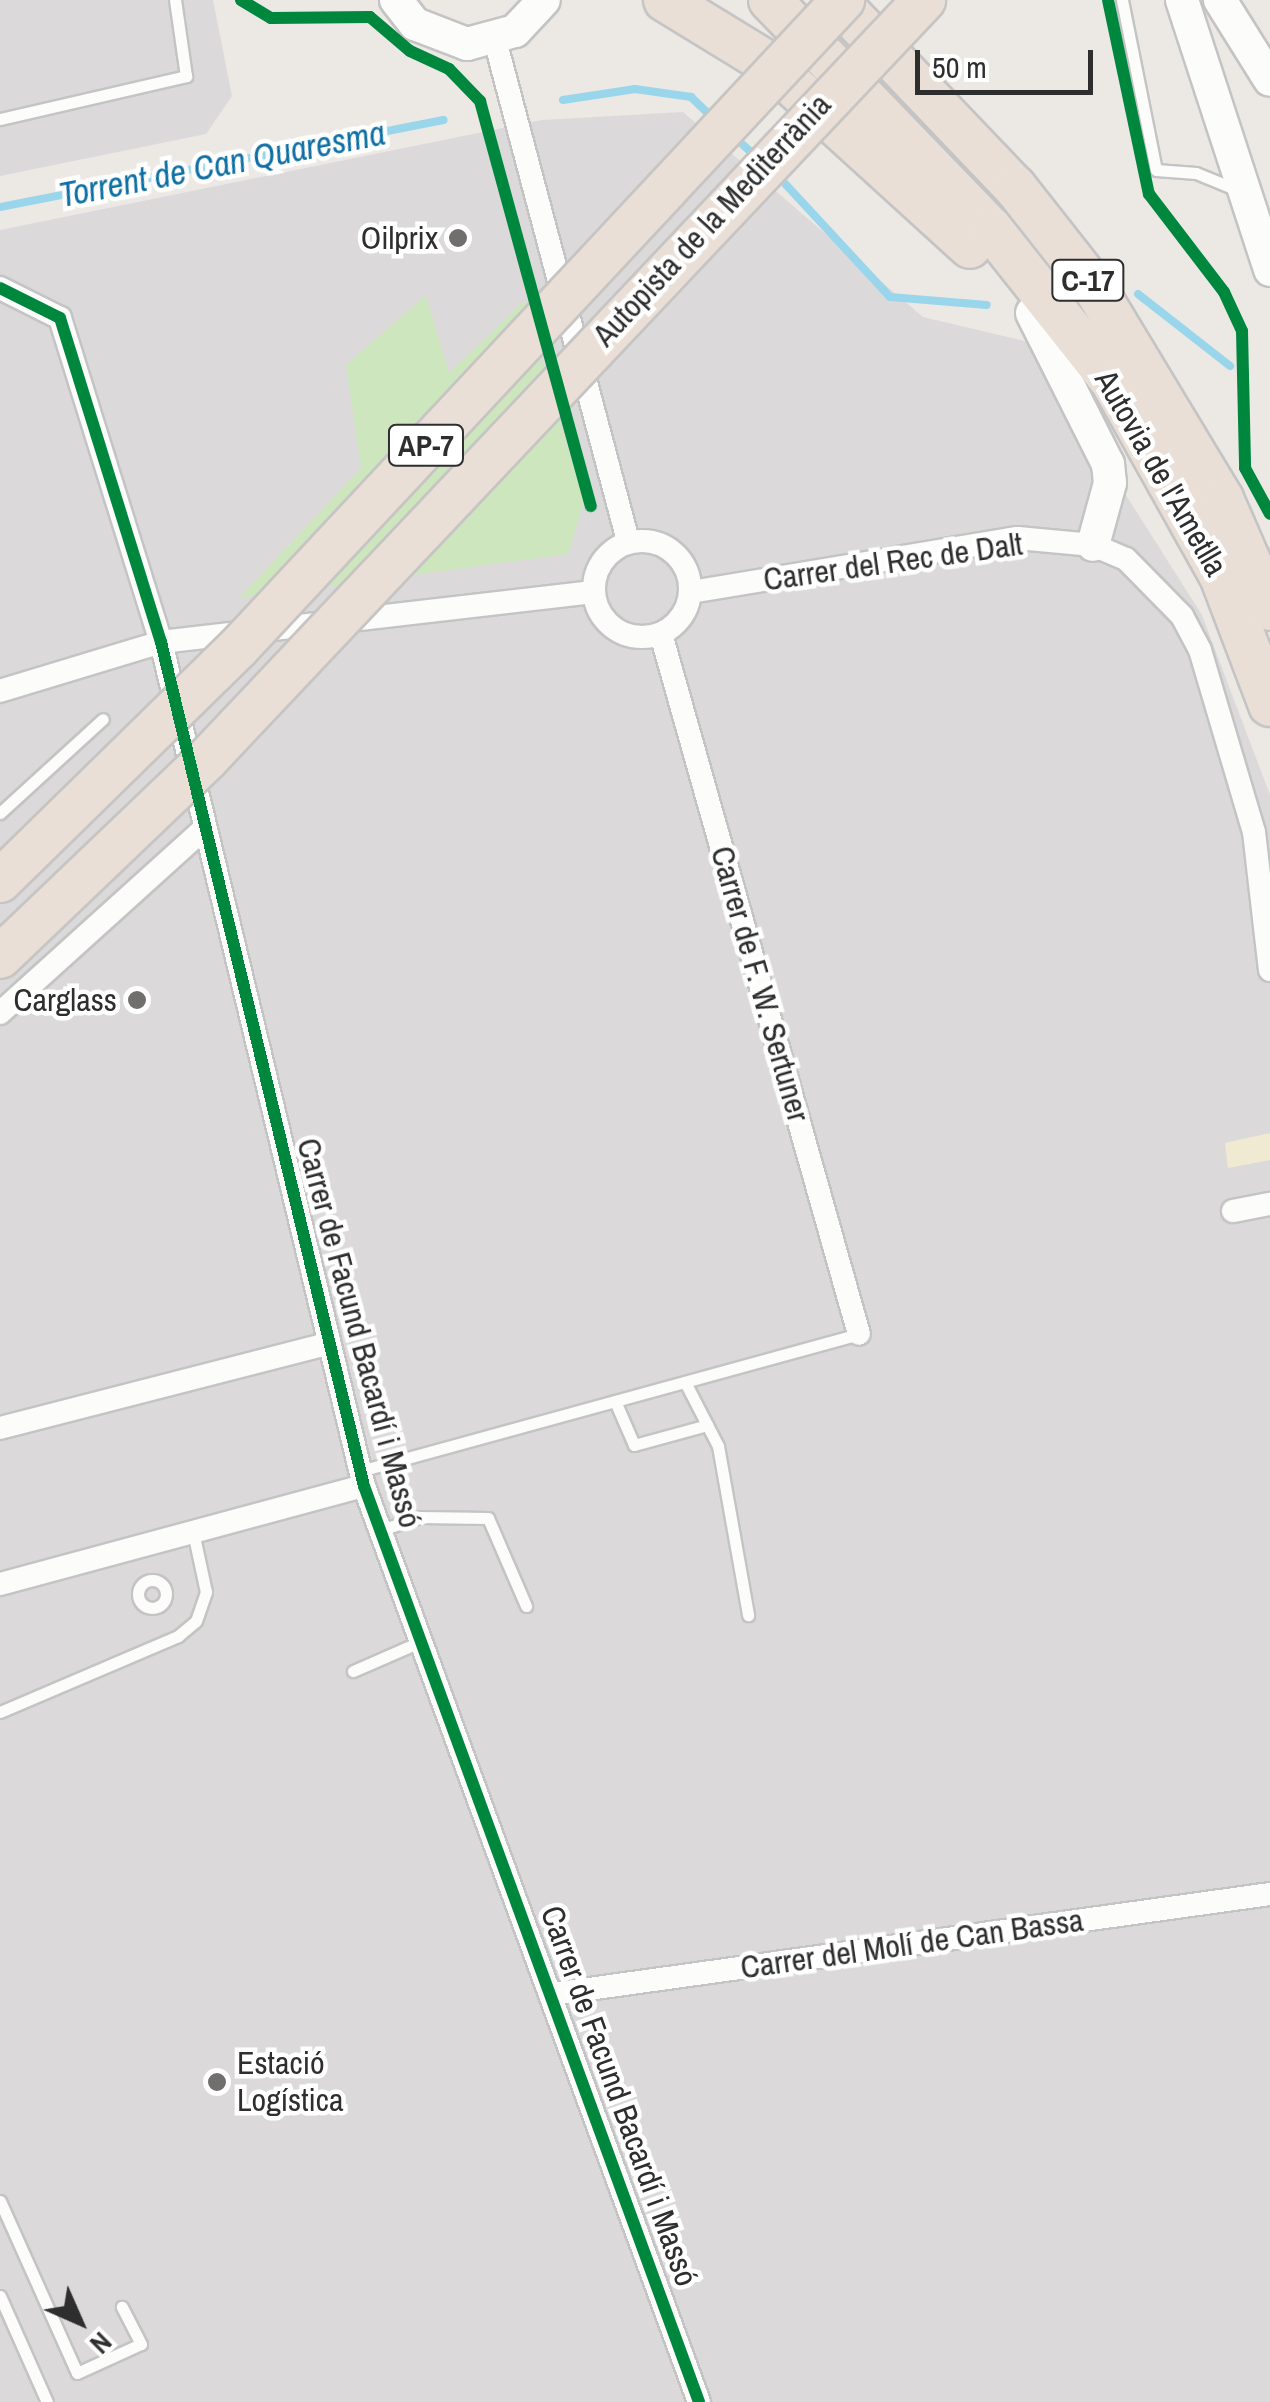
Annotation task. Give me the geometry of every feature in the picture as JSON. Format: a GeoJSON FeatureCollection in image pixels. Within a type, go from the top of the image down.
{"type":"FeatureCollection","features":[{"type":"Feature","properties":{"kind":"highway","name":"Autovia de l'Ametlla"},"geometry":{"type":"LineString","coordinates":[[770,0],[1044,291],[1146,434],[1221,576],[1270,705]]}},
{"type":"Feature","properties":{"kind":"highway","name":"Autovia de l'Ametlla"},"geometry":{"type":"LineString","coordinates":[[840,0],[1015,187],[1096,290],[1222,499],[1270,609]]}},
{"type":"Feature","properties":{"kind":"highway","name":"Autopista de la Mediterrània"},"geometry":{"type":"LineString","coordinates":[[0,881],[238,648],[840,0]]}},
{"type":"Feature","properties":{"kind":"highway","name":"Autopista de la Mediterrània"},"geometry":{"type":"LineString","coordinates":[[0,957],[208,758],[924,0]]}},
{"type":"Feature","properties":{"kind":"highway"},"geometry":{"type":"LineString","coordinates":[[676,3],[768,63],[854,136],[1032,313],[1221,576]]}},
{"type":"Feature","properties":{"kind":"street"},"geometry":{"type":"LineString","coordinates":[[396,0],[415,24],[439,38],[495,40],[532,17],[544,0]]}},
{"type":"Feature","properties":{"kind":"street"},"geometry":{"type":"LineString","coordinates":[[1182,0],[1270,270]]}},
{"type":"Feature","properties":{"kind":"street"},"geometry":{"type":"LineString","coordinates":[[1220,0],[1270,80]]}},
{"type":"Feature","properties":{"kind":"street"},"geometry":{"type":"LineString","coordinates":[[495,40],[628,542]]}},
{"type":"Feature","properties":{"kind":"street","name":"Carrer de Facund Bacardí i Massó"},"geometry":{"type":"LineString","coordinates":[[0,288],[60,318],[161,642],[362,1479],[554,1994],[699,2402]]}},
{"type":"Feature","properties":{"kind":"street"},"geometry":{"type":"LineString","coordinates":[[1032,313],[1108,464],[1110,484],[1093,545]]}},
{"type":"Feature","properties":{"kind":"street","name":"Carrer del Rec de Dalt"},"geometry":{"type":"LineString","coordinates":[[691,592],[1018,538],[1093,545],[1126,559],[1159,590],[1200,650],[1254,832],[1270,970]]}},
{"type":"Feature","properties":{"kind":"street"},"geometry":{"type":"LineString","coordinates":[[652,540],[673,550],[688,569],[691,592],[676,625],[661,634],[638,638],[616,631],[600,615],[593,592],[602,561],[628,542],[652,540]]}},
{"type":"Feature","properties":{"kind":"street"},"geometry":{"type":"LineString","coordinates":[[0,691],[161,642],[593,592]]}},
{"type":"Feature","properties":{"kind":"street","name":"Carrer de F. W. Sertuner"},"geometry":{"type":"LineString","coordinates":[[661,634],[859,1334]]}},
{"type":"Feature","properties":{"kind":"street"},"geometry":{"type":"LineString","coordinates":[[0,1013],[206,828]]}},
{"type":"Feature","properties":{"kind":"street"},"geometry":{"type":"LineString","coordinates":[[1233,1211],[1270,1204]]}},
{"type":"Feature","properties":{"kind":"street"},"geometry":{"type":"LineString","coordinates":[[0,1428],[328,1344]]}},
{"type":"Feature","properties":{"kind":"street"},"geometry":{"type":"LineString","coordinates":[[0,1584],[192,1532],[362,1479]]}},
{"type":"Feature","properties":{"kind":"street","name":"Carrer del Molí de Can Bassa"},"geometry":{"type":"LineString","coordinates":[[554,1994],[1270,1894]]}},
{"type":"Feature","properties":{"kind":"lane"},"geometry":{"type":"LineString","coordinates":[[0,119],[186,76],[175,0]]}},
{"type":"Feature","properties":{"kind":"lane"},"geometry":{"type":"LineString","coordinates":[[1122,0],[1156,170],[1226,182],[1246,197]]}},
{"type":"Feature","properties":{"kind":"lane"},"geometry":{"type":"LineString","coordinates":[[0,812],[103,719]]}},
{"type":"Feature","properties":{"kind":"lane"},"geometry":{"type":"LineString","coordinates":[[362,1479],[615,1402],[859,1334]]}},
{"type":"Feature","properties":{"kind":"lane"},"geometry":{"type":"LineString","coordinates":[[685,1382],[718,1446],[748,1615]]}},
{"type":"Feature","properties":{"kind":"lane"},"geometry":{"type":"LineString","coordinates":[[615,1402],[634,1445],[707,1425]]}},
{"type":"Feature","properties":{"kind":"lane"},"geometry":{"type":"LineString","coordinates":[[381,1530],[420,1516],[479,1513],[496,1525],[526,1606]]}},
{"type":"Feature","properties":{"kind":"lane"},"geometry":{"type":"LineString","coordinates":[[0,1712],[178,1636],[196,1621],[206,1592],[192,1532]]}},
{"type":"Feature","properties":{"kind":"lane"},"geometry":{"type":"LineString","coordinates":[[352,1672],[422,1641]]}},
{"type":"Feature","properties":{"kind":"lane"},"geometry":{"type":"LineString","coordinates":[[0,2201],[77,2373],[141,2344],[122,2307]]}},
{"type":"Feature","properties":{"kind":"lane"},"geometry":{"type":"LineString","coordinates":[[0,2296],[48,2402]]}},
{"type":"Feature","properties":{"kind":"shaded area"},"geometry":{"type":"Polygon","coordinates":[[[0,0],[213,0],[232,96],[206,134],[0,176],[0,0]]]}},
{"type":"Feature","properties":{"kind":"shaded area"},"geometry":{"type":"Polygon","coordinates":[[[683,112],[923,317],[1029,342],[1202,615],[1270,795],[1270,2402],[0,2402],[0,230],[542,120],[683,112]]]}},
{"type":"Feature","properties":{"kind":"green space"},"geometry":{"type":"Polygon","coordinates":[[[426,295],[449,373],[524,301],[584,502],[568,554],[239,598],[361,468],[346,365],[426,295]]]}},
{"type":"Feature","properties":{"kind":"sand"},"geometry":{"type":"Polygon","coordinates":[[[1270,1133],[1270,1160],[1228,1168],[1225,1143],[1270,1133]]]}},
{"type":"Feature","properties":{"kind":"waterway","name":"Torrent de Can Quaresma"},"geometry":{"type":"LineString","coordinates":[[563,100],[635,89],[691,97],[714,119]]}},
{"type":"Feature","properties":{"kind":"waterway","name":"Torrent de Can Quaresma"},"geometry":{"type":"LineString","coordinates":[[0,207],[444,120]]}},
{"type":"Feature","properties":{"kind":"waterway","name":"Torrent de Can Quaresma"},"geometry":{"type":"LineString","coordinates":[[732,135],[759,159]]}},
{"type":"Feature","properties":{"kind":"waterway"},"geometry":{"type":"LineString","coordinates":[[777,175],[890,297],[987,305]]}},
{"type":"Feature","properties":{"kind":"waterway"},"geometry":{"type":"LineString","coordinates":[[1138,294],[1230,366]]}},
{"type":"Feature","properties":{"kind":"cycle path"},"geometry":{"type":"LineString","coordinates":[[241,0],[271,18],[370,17],[410,51],[449,69],[480,101],[591,506]]}},
{"type":"Feature","properties":{"kind":"cycle path"},"geometry":{"type":"LineString","coordinates":[[1108,0],[1149,194],[1224,292],[1242,331],[1245,468],[1270,514]]}},
{"type":"Feature","properties":{"kind":"cycle path"},"geometry":{"type":"LineString","coordinates":[[0,288],[60,318],[161,642],[364,1486],[699,2402]]}},
{"type":"Feature","properties":{"kind":"place","name":"Oilprix"},"geometry":{"type":"Point","coordinates":[458,238]}},
{"type":"Feature","properties":{"kind":"place","name":"Carglass"},"geometry":{"type":"Point","coordinates":[137,1000]}},
{"type":"Feature","properties":{"kind":"place","name":"Estació Logística"},"geometry":{"type":"Point","coordinates":[217,2082]}}]}
